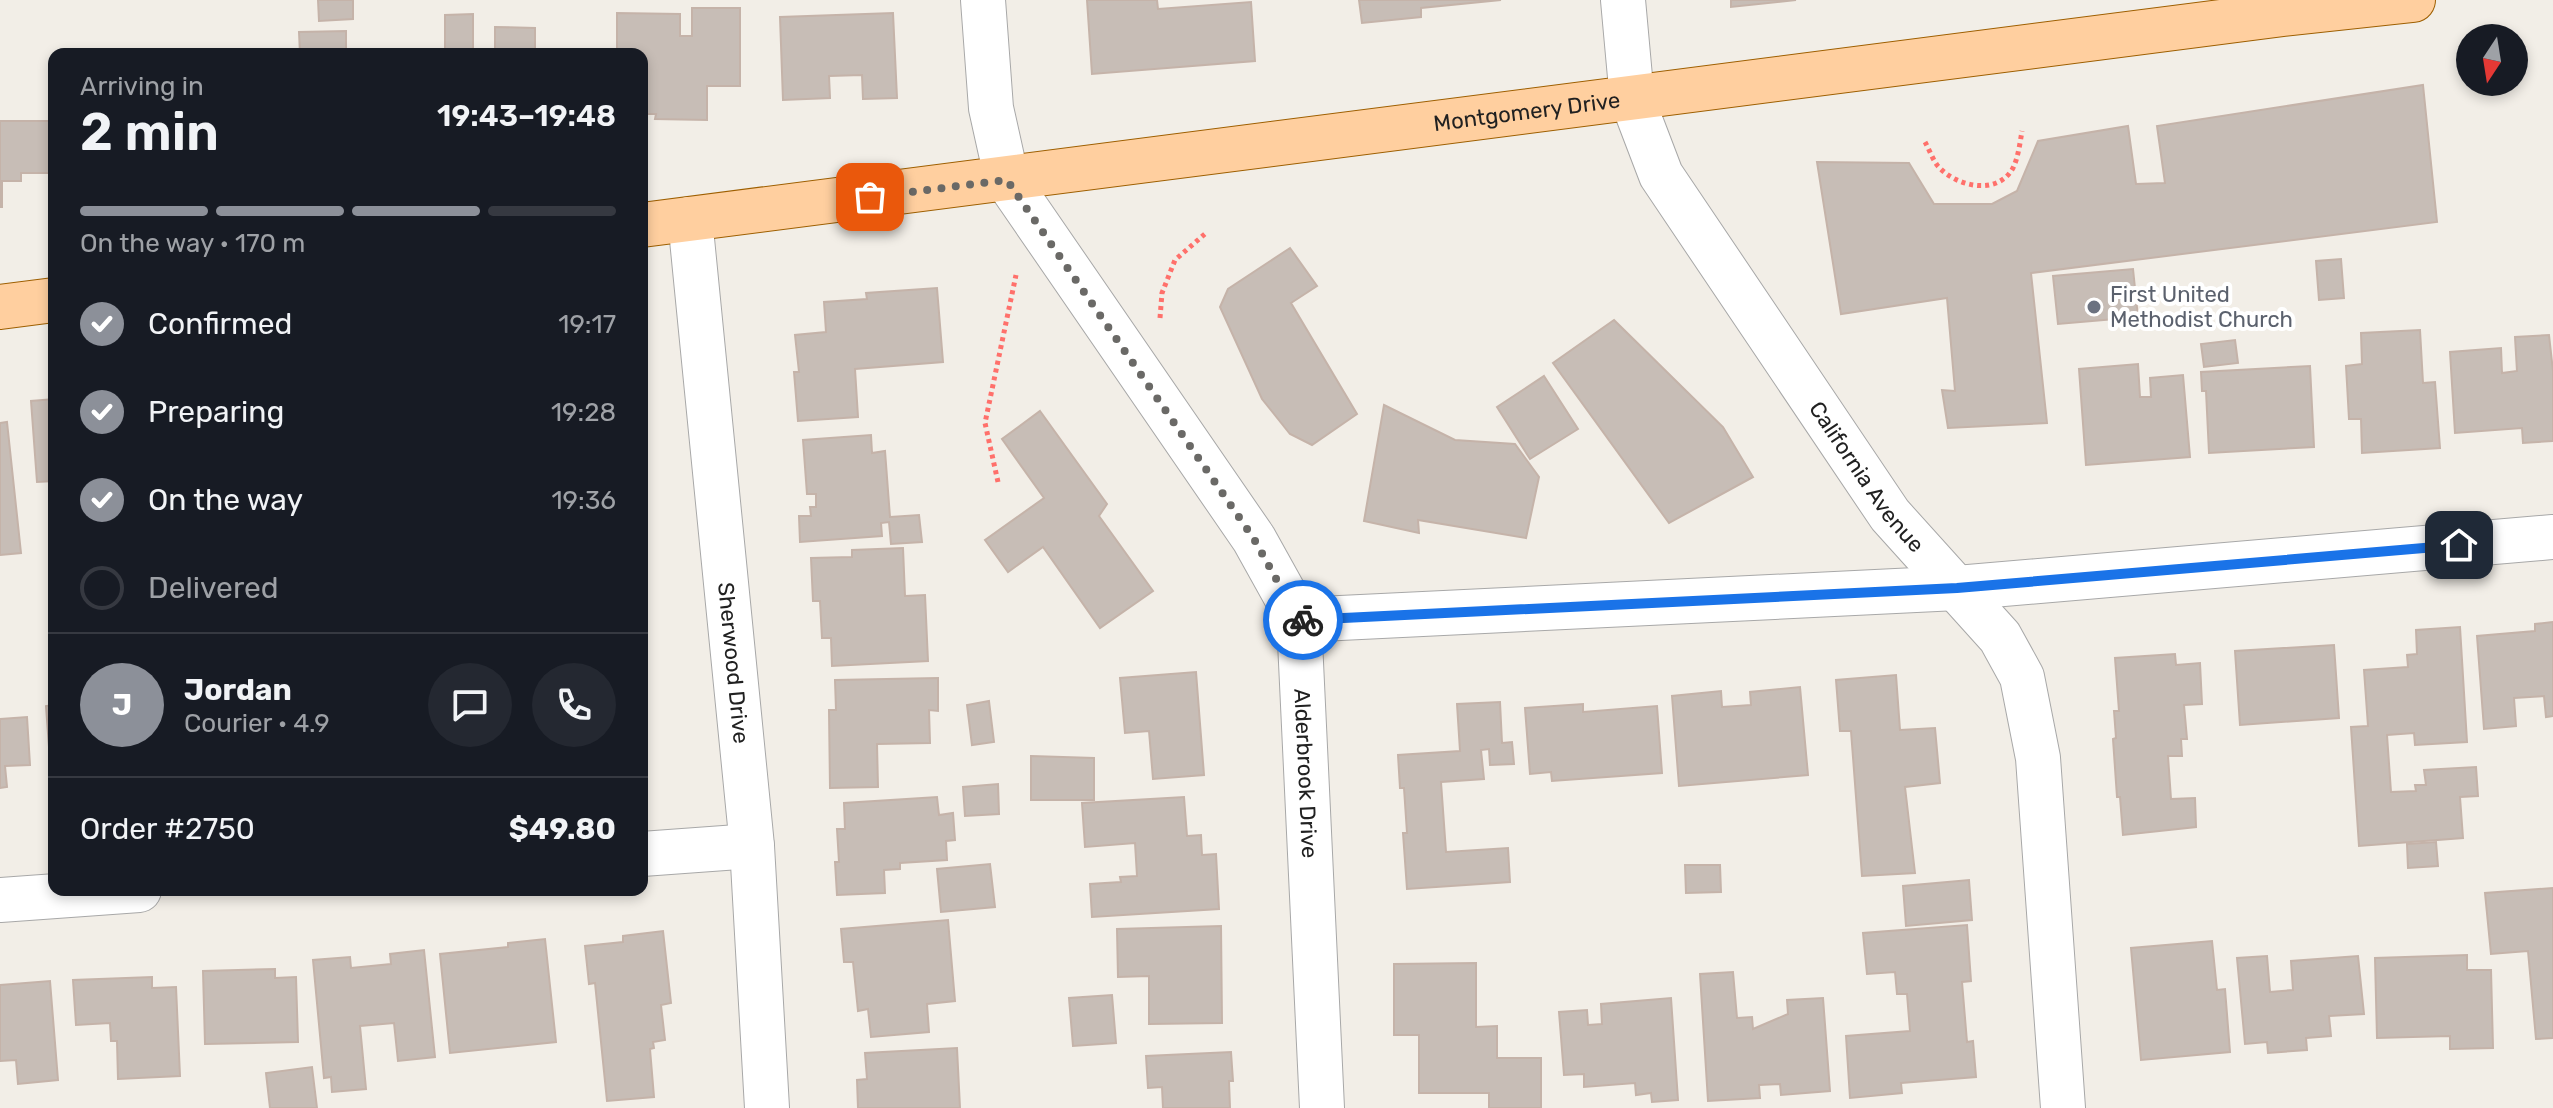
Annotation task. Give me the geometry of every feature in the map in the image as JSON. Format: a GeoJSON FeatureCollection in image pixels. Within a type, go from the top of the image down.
{"type":"FeatureCollection","features":[{"type":"Feature","properties":{"kind":"main road","name":"Montgomery Drive"},"geometry":{"type":"LineString","coordinates":[[648,224],[1632,99],[2283,7],[2413,0]]}},
{"type":"Feature","properties":{"kind":"main road"},"geometry":{"type":"LineString","coordinates":[[0,307],[48,301]]}},
{"type":"Feature","properties":{"kind":"street","name":"Alderbrook Drive"},"geometry":{"type":"LineString","coordinates":[[983,0],[991,108],[1007,180],[1254,539],[1299,620],[1322,1108]]}},
{"type":"Feature","properties":{"kind":"street","name":"California Avenue"},"geometry":{"type":"LineString","coordinates":[[1623,0],[1632,99],[1661,175],[1890,515],[2000,637],[2022,677],[2038,758],[2063,1108]]}},
{"type":"Feature","properties":{"kind":"street","name":"Sherwood Drive"},"geometry":{"type":"LineString","coordinates":[[690,219],[752,846],[767,1108]]}},
{"type":"Feature","properties":{"kind":"street"},"geometry":{"type":"LineString","coordinates":[[1299,620],[1957,588],[2553,537]]}},
{"type":"Feature","properties":{"kind":"street"},"geometry":{"type":"LineString","coordinates":[[648,854],[752,846]]}},
{"type":"Feature","properties":{"kind":"street"},"geometry":{"type":"LineString","coordinates":[[0,900],[56,896]]}},
{"type":"Feature","properties":{"kind":"path"},"geometry":{"type":"LineString","coordinates":[[1925,142],[1937,165],[1956,179],[1975,187],[1996,183],[2012,170],[2022,131]]}},
{"type":"Feature","properties":{"kind":"path"},"geometry":{"type":"LineString","coordinates":[[1160,318],[1162,293],[1175,260],[1206,233]]}},
{"type":"Feature","properties":{"kind":"path"},"geometry":{"type":"LineString","coordinates":[[998,482],[985,423],[1017,272]]}},
{"type":"Feature","properties":{"kind":"building"},"geometry":{"type":"Polygon","coordinates":[[[318,0],[353,0],[353,19],[319,21],[318,0]]]}},
{"type":"Feature","properties":{"kind":"building"},"geometry":{"type":"Polygon","coordinates":[[[1087,0],[1157,0],[1158,9],[1251,2],[1255,61],[1092,74],[1087,0]]]}},
{"type":"Feature","properties":{"kind":"building"},"geometry":{"type":"Polygon","coordinates":[[[1359,0],[1501,0],[1421,8],[1421,17],[1362,23],[1359,0]]]}},
{"type":"Feature","properties":{"kind":"building"},"geometry":{"type":"Polygon","coordinates":[[[1731,0],[1796,0],[1731,7],[1731,0]]]}},
{"type":"Feature","properties":{"kind":"building"},"geometry":{"type":"Polygon","coordinates":[[[692,8],[740,8],[740,86],[707,86],[707,120],[655,119],[656,114],[648,114],[648,48],[617,48],[617,13],[680,14],[680,36],[692,36],[692,8]]]}},
{"type":"Feature","properties":{"kind":"building"},"geometry":{"type":"Polygon","coordinates":[[[893,13],[897,98],[863,99],[862,75],[829,76],[830,98],[783,100],[780,17],[893,13]]]}},
{"type":"Feature","properties":{"kind":"building"},"geometry":{"type":"Polygon","coordinates":[[[473,14],[473,48],[445,48],[445,15],[473,14]]]}},
{"type":"Feature","properties":{"kind":"building"},"geometry":{"type":"Polygon","coordinates":[[[495,27],[535,28],[535,48],[495,48],[495,27]]]}},
{"type":"Feature","properties":{"kind":"building"},"geometry":{"type":"Polygon","coordinates":[[[346,31],[346,48],[300,48],[299,32],[346,31]]]}},
{"type":"Feature","properties":{"kind":"building"},"geometry":{"type":"Polygon","coordinates":[[[2423,85],[2437,222],[2031,273],[2047,423],[1948,428],[1942,390],[1955,391],[1947,298],[1841,314],[1817,162],[1909,163],[1934,204],[1992,204],[2017,191],[2038,141],[2128,126],[2136,184],[2165,183],[2157,126],[2423,85]]]}},
{"type":"Feature","properties":{"kind":"building"},"geometry":{"type":"Polygon","coordinates":[[[0,121],[48,121],[48,173],[21,173],[21,181],[2,181],[0,207],[0,121]]]}},
{"type":"Feature","properties":{"kind":"building"},"geometry":{"type":"Polygon","coordinates":[[[1290,248],[1317,286],[1291,303],[1357,414],[1312,445],[1290,434],[1262,399],[1220,307],[1228,289],[1290,248]]]}},
{"type":"Feature","properties":{"kind":"building"},"geometry":{"type":"Polygon","coordinates":[[[2341,259],[2344,298],[2319,300],[2316,261],[2341,259]]]}},
{"type":"Feature","properties":{"kind":"building"},"geometry":{"type":"Polygon","coordinates":[[[2133,269],[2138,317],[2058,324],[2053,276],[2133,269]]]}},
{"type":"Feature","properties":{"kind":"building"},"geometry":{"type":"Polygon","coordinates":[[[937,288],[943,362],[855,369],[858,417],[798,421],[794,372],[799,372],[795,335],[826,332],[824,302],[867,299],[866,293],[937,288]]]}},
{"type":"Feature","properties":{"kind":"building"},"geometry":{"type":"Polygon","coordinates":[[[1614,320],[1723,427],[1753,477],[1669,523],[1553,363],[1614,320]]]}},
{"type":"Feature","properties":{"kind":"building"},"geometry":{"type":"Polygon","coordinates":[[[2420,330],[2423,383],[2435,382],[2440,448],[2362,453],[2361,419],[2349,419],[2346,366],[2362,364],[2361,333],[2420,330]]]}},
{"type":"Feature","properties":{"kind":"building"},"geometry":{"type":"Polygon","coordinates":[[[2549,335],[2553,371],[2553,441],[2523,443],[2522,428],[2455,433],[2450,352],[2501,348],[2502,373],[2517,371],[2515,337],[2549,335]]]}},
{"type":"Feature","properties":{"kind":"building"},"geometry":{"type":"Polygon","coordinates":[[[2235,340],[2238,363],[2204,367],[2201,344],[2235,340]]]}},
{"type":"Feature","properties":{"kind":"building"},"geometry":{"type":"Polygon","coordinates":[[[2138,364],[2140,397],[2151,397],[2150,378],[2183,375],[2190,457],[2086,465],[2079,369],[2138,364]]]}},
{"type":"Feature","properties":{"kind":"building"},"geometry":{"type":"Polygon","coordinates":[[[2310,366],[2314,447],[2209,453],[2206,391],[2202,391],[2201,372],[2310,366]]]}},
{"type":"Feature","properties":{"kind":"building"},"geometry":{"type":"Polygon","coordinates":[[[1544,376],[1578,429],[1530,459],[1497,407],[1544,376]]]}},
{"type":"Feature","properties":{"kind":"building"},"geometry":{"type":"Polygon","coordinates":[[[48,400],[48,481],[37,482],[31,401],[48,400]]]}},
{"type":"Feature","properties":{"kind":"building"},"geometry":{"type":"Polygon","coordinates":[[[1384,405],[1455,440],[1515,444],[1539,477],[1526,538],[1418,520],[1419,533],[1364,521],[1384,405]]]}},
{"type":"Feature","properties":{"kind":"building"},"geometry":{"type":"Polygon","coordinates":[[[1040,411],[1107,504],[1099,516],[1153,591],[1100,628],[1043,547],[1008,572],[985,540],[1044,498],[1002,439],[1040,411]]]}},
{"type":"Feature","properties":{"kind":"building"},"geometry":{"type":"Polygon","coordinates":[[[7,422],[21,553],[0,555],[0,423],[7,422]]]}},
{"type":"Feature","properties":{"kind":"building"},"geometry":{"type":"Polygon","coordinates":[[[871,435],[872,453],[885,451],[890,517],[919,515],[922,542],[891,544],[889,522],[881,523],[882,536],[800,542],[799,516],[811,516],[810,507],[816,507],[816,494],[807,494],[803,440],[871,435]]]}},
{"type":"Feature","properties":{"kind":"building"},"geometry":{"type":"Polygon","coordinates":[[[903,548],[905,596],[925,595],[928,661],[832,666],[831,638],[822,638],[820,601],[813,601],[811,558],[852,557],[852,550],[903,548]]]}},
{"type":"Feature","properties":{"kind":"building"},"geometry":{"type":"Polygon","coordinates":[[[2553,622],[2553,716],[2546,717],[2544,696],[2514,698],[2516,726],[2484,729],[2477,636],[2535,631],[2535,624],[2553,622]]]}},
{"type":"Feature","properties":{"kind":"building"},"geometry":{"type":"Polygon","coordinates":[[[2460,627],[2467,742],[2415,745],[2414,733],[2387,735],[2391,792],[2416,791],[2415,785],[2426,785],[2424,770],[2476,767],[2478,796],[2460,797],[2463,838],[2359,846],[2351,727],[2368,726],[2364,670],[2408,667],[2407,655],[2417,654],[2416,630],[2460,627]]]}},
{"type":"Feature","properties":{"kind":"building"},"geometry":{"type":"Polygon","coordinates":[[[2334,645],[2339,718],[2240,725],[2235,651],[2334,645]]]}},
{"type":"Feature","properties":{"kind":"building"},"geometry":{"type":"Polygon","coordinates":[[[2175,654],[2176,665],[2200,663],[2202,704],[2184,705],[2187,739],[2181,739],[2182,756],[2168,756],[2171,799],[2195,798],[2196,827],[2123,835],[2113,739],[2116,738],[2114,711],[2119,711],[2115,658],[2175,654]]]}},
{"type":"Feature","properties":{"kind":"building"},"geometry":{"type":"Polygon","coordinates":[[[1196,672],[1204,775],[1153,779],[1149,731],[1125,733],[1120,678],[1196,672]]]}},
{"type":"Feature","properties":{"kind":"building"},"geometry":{"type":"Polygon","coordinates":[[[1896,675],[1900,730],[1935,728],[1940,783],[1905,787],[1915,873],[1862,876],[1851,731],[1840,731],[1836,680],[1896,675]]]}},
{"type":"Feature","properties":{"kind":"building"},"geometry":{"type":"Polygon","coordinates":[[[938,678],[938,711],[929,710],[930,743],[877,744],[878,787],[830,788],[829,710],[836,710],[835,680],[938,678]]]}},
{"type":"Feature","properties":{"kind":"building"},"geometry":{"type":"Polygon","coordinates":[[[1800,687],[1808,775],[1679,786],[1672,696],[1721,691],[1722,707],[1751,705],[1750,692],[1800,687]]]}},
{"type":"Feature","properties":{"kind":"building"},"geometry":{"type":"Polygon","coordinates":[[[989,701],[994,742],[972,745],[967,705],[989,701]]]}},
{"type":"Feature","properties":{"kind":"building"},"geometry":{"type":"Polygon","coordinates":[[[1500,702],[1502,743],[1512,742],[1514,764],[1490,765],[1489,749],[1481,750],[1484,779],[1441,782],[1446,852],[1508,848],[1510,882],[1407,889],[1404,788],[1400,788],[1398,755],[1460,751],[1457,704],[1500,702]]]}},
{"type":"Feature","properties":{"kind":"building"},"geometry":{"type":"Polygon","coordinates":[[[1583,704],[1583,712],[1657,706],[1662,773],[1552,781],[1551,772],[1530,774],[1525,708],[1583,704]]]}},
{"type":"Feature","properties":{"kind":"building"},"geometry":{"type":"Polygon","coordinates":[[[27,717],[30,765],[5,766],[7,787],[0,788],[0,719],[27,717]]]}},
{"type":"Feature","properties":{"kind":"building"},"geometry":{"type":"Polygon","coordinates":[[[1031,756],[1094,758],[1094,800],[1031,800],[1031,756]]]}},
{"type":"Feature","properties":{"kind":"building"},"geometry":{"type":"Polygon","coordinates":[[[998,784],[999,814],[965,816],[963,787],[998,784]]]}},
{"type":"Feature","properties":{"kind":"building"},"geometry":{"type":"Polygon","coordinates":[[[937,797],[939,815],[953,813],[955,840],[946,841],[947,860],[900,863],[900,869],[884,870],[885,893],[837,895],[837,829],[845,829],[844,803],[937,797]]]}},
{"type":"Feature","properties":{"kind":"building"},"geometry":{"type":"Polygon","coordinates":[[[1184,797],[1187,836],[1201,835],[1202,855],[1216,854],[1219,909],[1092,917],[1090,884],[1121,882],[1120,877],[1137,876],[1135,843],[1085,847],[1082,803],[1184,797]]]}},
{"type":"Feature","properties":{"kind":"building"},"geometry":{"type":"Polygon","coordinates":[[[2436,842],[2438,866],[2408,868],[2407,844],[2436,842]]]}},
{"type":"Feature","properties":{"kind":"building"},"geometry":{"type":"Polygon","coordinates":[[[990,864],[995,907],[941,912],[937,869],[990,864]]]}},
{"type":"Feature","properties":{"kind":"building"},"geometry":{"type":"Polygon","coordinates":[[[1685,865],[1720,865],[1721,892],[1686,893],[1685,865]]]}},
{"type":"Feature","properties":{"kind":"building"},"geometry":{"type":"Polygon","coordinates":[[[1969,880],[1972,920],[1906,926],[1903,886],[1969,880]]]}},
{"type":"Feature","properties":{"kind":"building"},"geometry":{"type":"Polygon","coordinates":[[[2553,888],[2553,1038],[2536,1039],[2528,951],[2491,954],[2485,893],[2553,888]]]}},
{"type":"Feature","properties":{"kind":"building"},"geometry":{"type":"Polygon","coordinates":[[[948,920],[955,1001],[927,1004],[929,1032],[871,1037],[868,1009],[858,1011],[853,962],[844,962],[841,929],[948,920]]]}},
{"type":"Feature","properties":{"kind":"building"},"geometry":{"type":"Polygon","coordinates":[[[1967,925],[1971,981],[1962,982],[1967,1042],[1973,1041],[1976,1077],[1901,1083],[1902,1093],[1850,1098],[1846,1036],[1910,1031],[1907,994],[1897,994],[1895,972],[1867,974],[1863,933],[1967,925]]]}},
{"type":"Feature","properties":{"kind":"building"},"geometry":{"type":"Polygon","coordinates":[[[1221,926],[1222,1023],[1149,1024],[1149,976],[1118,977],[1117,929],[1221,926]]]}},
{"type":"Feature","properties":{"kind":"building"},"geometry":{"type":"Polygon","coordinates":[[[663,931],[671,1003],[661,1005],[665,1040],[653,1042],[654,1048],[650,1049],[654,1097],[607,1101],[595,983],[589,984],[585,946],[623,942],[623,936],[663,931]]]}},
{"type":"Feature","properties":{"kind":"building"},"geometry":{"type":"Polygon","coordinates":[[[545,939],[556,1042],[450,1053],[440,954],[508,947],[508,943],[545,939]]]}},
{"type":"Feature","properties":{"kind":"building"},"geometry":{"type":"Polygon","coordinates":[[[2212,941],[2217,990],[2225,989],[2230,1052],[2141,1060],[2131,948],[2212,941]]]}},
{"type":"Feature","properties":{"kind":"building"},"geometry":{"type":"Polygon","coordinates":[[[424,950],[435,1057],[398,1061],[394,1023],[360,1026],[366,1089],[332,1092],[331,1077],[324,1078],[313,960],[350,957],[351,968],[391,964],[390,954],[424,950]]]}},
{"type":"Feature","properties":{"kind":"building"},"geometry":{"type":"Polygon","coordinates":[[[2467,955],[2467,970],[2491,970],[2493,1048],[2450,1049],[2450,1036],[2377,1038],[2375,958],[2467,955]]]}},
{"type":"Feature","properties":{"kind":"building"},"geometry":{"type":"Polygon","coordinates":[[[2267,956],[2270,992],[2293,990],[2291,961],[2358,956],[2364,1014],[2329,1016],[2331,1036],[2306,1038],[2307,1050],[2268,1053],[2267,1042],[2245,1044],[2237,958],[2267,956]]]}},
{"type":"Feature","properties":{"kind":"building"},"geometry":{"type":"Polygon","coordinates":[[[1476,963],[1476,1027],[1497,1026],[1497,1058],[1541,1058],[1541,1108],[1489,1108],[1489,1093],[1419,1093],[1419,1035],[1394,1035],[1394,964],[1476,963]]]}},
{"type":"Feature","properties":{"kind":"building"},"geometry":{"type":"Polygon","coordinates":[[[275,969],[275,978],[296,977],[298,1042],[205,1044],[203,971],[275,969]]]}},
{"type":"Feature","properties":{"kind":"building"},"geometry":{"type":"Polygon","coordinates":[[[1733,972],[1737,1018],[1752,1017],[1753,1029],[1788,1014],[1787,1000],[1823,998],[1830,1091],[1781,1095],[1780,1084],[1759,1085],[1760,1098],[1708,1101],[1700,974],[1733,972]]]}},
{"type":"Feature","properties":{"kind":"building"},"geometry":{"type":"Polygon","coordinates":[[[152,977],[152,988],[176,987],[180,1076],[118,1079],[117,1041],[111,1041],[110,1023],[76,1025],[73,980],[152,977]]]}},
{"type":"Feature","properties":{"kind":"building"},"geometry":{"type":"Polygon","coordinates":[[[50,981],[58,1080],[18,1084],[16,1060],[0,1061],[0,985],[50,981]]]}},
{"type":"Feature","properties":{"kind":"building"},"geometry":{"type":"Polygon","coordinates":[[[1112,995],[1116,1043],[1073,1046],[1069,998],[1112,995]]]}},
{"type":"Feature","properties":{"kind":"building"},"geometry":{"type":"Polygon","coordinates":[[[1671,998],[1678,1100],[1652,1102],[1651,1093],[1636,1095],[1635,1083],[1584,1087],[1584,1074],[1564,1075],[1559,1012],[1587,1010],[1588,1025],[1602,1024],[1601,1004],[1671,998]]]}},
{"type":"Feature","properties":{"kind":"building"},"geometry":{"type":"Polygon","coordinates":[[[957,1048],[960,1108],[858,1108],[857,1080],[867,1079],[865,1053],[957,1048]]]}},
{"type":"Feature","properties":{"kind":"building"},"geometry":{"type":"Polygon","coordinates":[[[1231,1052],[1233,1081],[1229,1081],[1230,1108],[1163,1108],[1162,1087],[1148,1088],[1146,1056],[1231,1052]]]}},
{"type":"Feature","properties":{"kind":"building"},"geometry":{"type":"Polygon","coordinates":[[[312,1067],[317,1108],[270,1108],[266,1073],[312,1067]]]}},
{"type":"Feature","properties":{"kind":"way so far"},"geometry":{"type":"LineString","coordinates":[[870,197],[1007,180],[1254,539],[1299,620],[1303,620]]}},
{"type":"Feature","properties":{"kind":"place","name":"First United Methodist Church"},"geometry":{"type":"Point","coordinates":[2094,307]}},
{"type":"Feature","properties":{"kind":"route"},"geometry":{"type":"LineString","coordinates":[[1303,620],[1957,588],[2459,545]]}}]}
